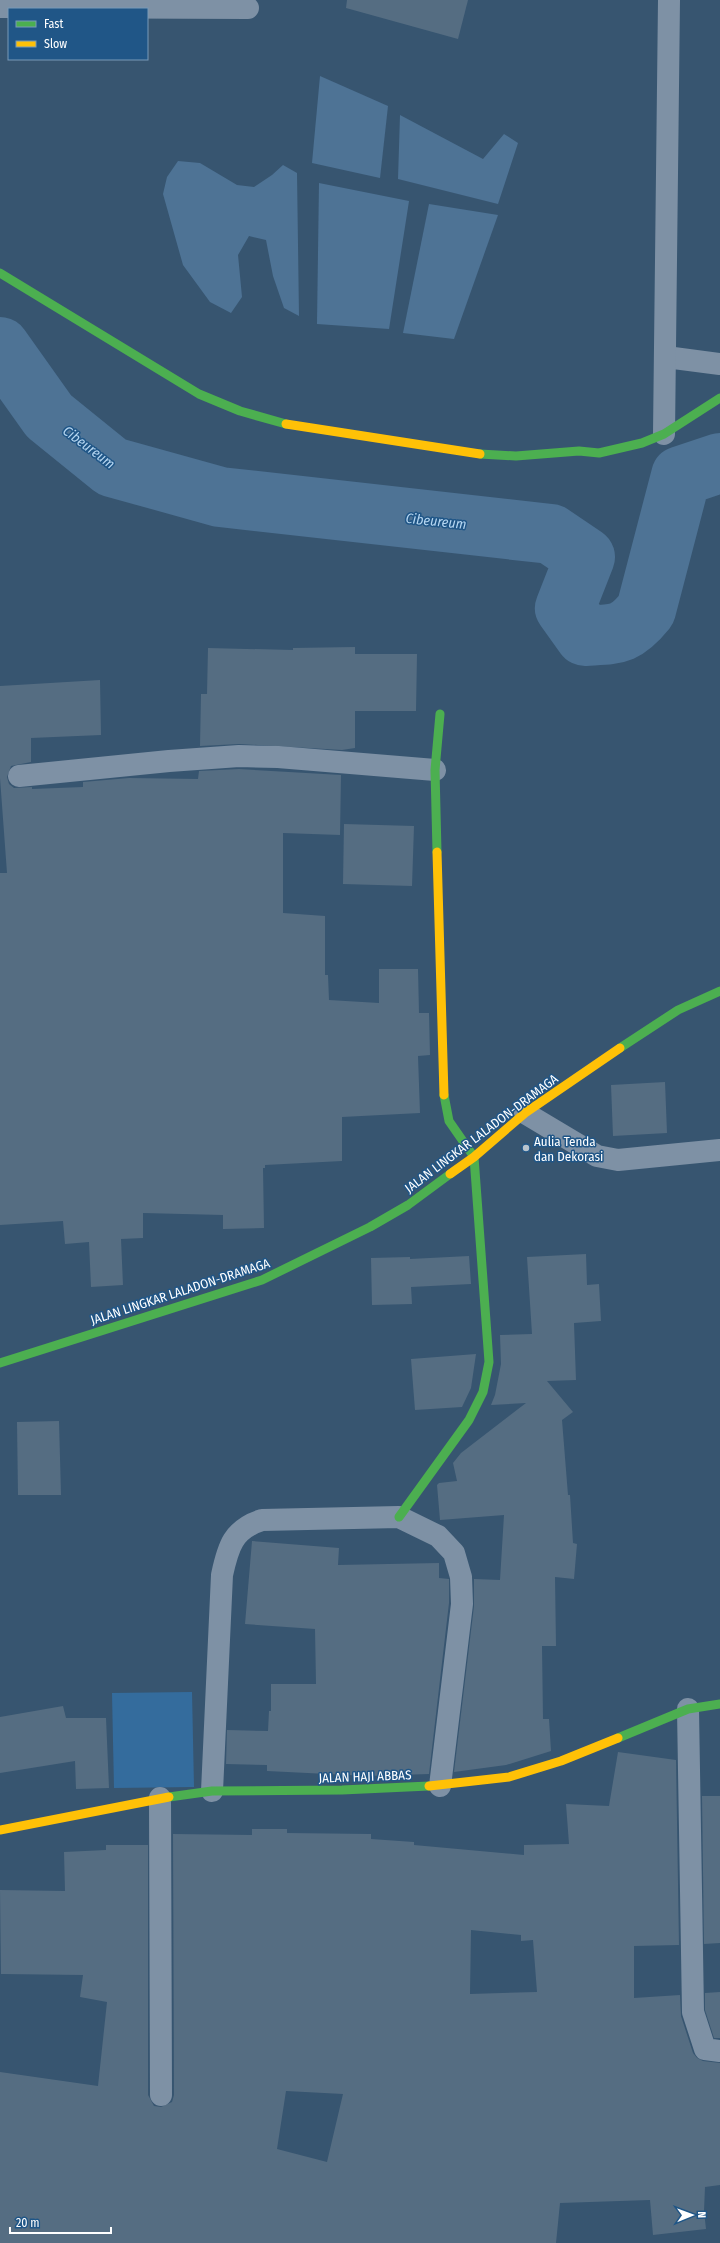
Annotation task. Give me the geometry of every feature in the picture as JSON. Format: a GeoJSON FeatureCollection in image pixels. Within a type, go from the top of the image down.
{"type":"FeatureCollection","features":[{"type":"Feature","properties":{"kind":"street"},"geometry":{"type":"LineString","coordinates":[[664,434],[669,0]]}},
{"type":"Feature","properties":{"kind":"street"},"geometry":{"type":"LineString","coordinates":[[0,7],[248,8]]}},
{"type":"Feature","properties":{"kind":"street"},"geometry":{"type":"LineString","coordinates":[[0,273],[199,394],[240,411],[282,423],[481,454],[516,456],[547,455],[579,451],[599,453],[642,443],[664,434],[720,398]]}},
{"type":"Feature","properties":{"kind":"street"},"geometry":{"type":"LineString","coordinates":[[666,357],[720,364]]}},
{"type":"Feature","properties":{"kind":"street"},"geometry":{"type":"LineString","coordinates":[[399,1517],[453,1445],[469,1420],[483,1392],[489,1362],[474,1157],[449,1121],[445,1107],[443,1087],[435,770],[440,714]]}},
{"type":"Feature","properties":{"kind":"street"},"geometry":{"type":"LineString","coordinates":[[19,776],[168,761],[239,756],[278,757],[435,770]]}},
{"type":"Feature","properties":{"kind":"street","name":"JALAN LINGKAR LALADON-DRAMAGA"},"geometry":{"type":"LineString","coordinates":[[0,1363],[262,1280],[370,1227],[402,1208],[474,1157],[525,1113],[678,1010],[720,991]]}},
{"type":"Feature","properties":{"kind":"street"},"geometry":{"type":"LineString","coordinates":[[525,1113],[597,1156],[607,1159],[618,1160],[720,1150]]}},
{"type":"Feature","properties":{"kind":"street"},"geometry":{"type":"LineString","coordinates":[[212,1791],[222,1575],[227,1551],[238,1534],[248,1524],[262,1520],[399,1517],[438,1536],[454,1553],[461,1577],[462,1604],[440,1786]]}},
{"type":"Feature","properties":{"kind":"street","name":"JALAN HAJI ABBAS"},"geometry":{"type":"LineString","coordinates":[[0,1830],[160,1798],[212,1791],[342,1790],[440,1786],[509,1777],[538,1769],[688,1708],[720,1704]]}},
{"type":"Feature","properties":{"kind":"street"},"geometry":{"type":"LineString","coordinates":[[688,1708],[693,2012],[705,2049],[720,2051]]}},
{"type":"Feature","properties":{"kind":"street"},"geometry":{"type":"LineString","coordinates":[[160,1798],[161,2094]]}},
{"type":"Feature","properties":{"kind":"shaded area"},"geometry":{"type":"Polygon","coordinates":[[[320,76],[388,106],[380,178],[312,163],[320,76]]]}},
{"type":"Feature","properties":{"kind":"shaded area"},"geometry":{"type":"Polygon","coordinates":[[[400,115],[483,159],[504,134],[518,143],[498,204],[398,179],[400,115]]]}},
{"type":"Feature","properties":{"kind":"shaded area"},"geometry":{"type":"Polygon","coordinates":[[[178,161],[200,163],[237,185],[254,187],[272,175],[283,165],[297,173],[299,316],[284,308],[273,276],[266,240],[249,236],[238,255],[242,297],[231,313],[210,302],[183,265],[163,194],[167,177],[178,161]]]}},
{"type":"Feature","properties":{"kind":"shaded area"},"geometry":{"type":"Polygon","coordinates":[[[319,183],[409,201],[389,329],[317,324],[319,183]]]}},
{"type":"Feature","properties":{"kind":"shaded area"},"geometry":{"type":"Polygon","coordinates":[[[429,204],[498,215],[454,339],[403,333],[429,204]]]}},
{"type":"Feature","properties":{"kind":"shaded area"},"geometry":{"type":"Polygon","coordinates":[[[192,1692],[194,1787],[114,1788],[112,1693],[192,1692]]]}},
{"type":"Feature","properties":{"kind":"building"},"geometry":{"type":"Polygon","coordinates":[[[347,0],[468,0],[458,39],[346,8],[347,0]]]}},
{"type":"Feature","properties":{"kind":"building"},"geometry":{"type":"Polygon","coordinates":[[[355,647],[355,654],[417,654],[416,711],[355,711],[355,748],[342,750],[239,744],[200,746],[201,694],[207,694],[208,648],[293,650],[293,648],[355,647]]]}},
{"type":"Feature","properties":{"kind":"building"},"geometry":{"type":"Polygon","coordinates":[[[100,680],[101,735],[31,738],[31,762],[11,766],[7,777],[9,784],[14,788],[32,787],[32,789],[83,787],[83,782],[129,778],[198,779],[199,771],[239,769],[341,775],[340,835],[283,833],[283,913],[325,916],[325,975],[328,975],[329,1000],[379,1003],[379,969],[418,969],[419,1013],[429,1013],[430,1055],[418,1056],[420,1113],[342,1117],[342,1161],[265,1165],[265,1168],[263,1168],[264,1228],[223,1229],[223,1215],[143,1213],[143,1238],[121,1239],[123,1285],[91,1287],[89,1242],[65,1244],[63,1221],[0,1225],[0,873],[7,873],[0,778],[0,686],[100,680]]]}},
{"type":"Feature","properties":{"kind":"building"},"geometry":{"type":"Polygon","coordinates":[[[344,824],[414,826],[412,886],[343,884],[344,824]]]}},
{"type":"Feature","properties":{"kind":"building"},"geometry":{"type":"Polygon","coordinates":[[[665,1082],[667,1133],[613,1136],[611,1085],[665,1082]]]}},
{"type":"Feature","properties":{"kind":"building"},"geometry":{"type":"Polygon","coordinates":[[[586,1254],[587,1285],[599,1284],[601,1321],[574,1323],[576,1380],[547,1381],[573,1412],[562,1420],[568,1495],[570,1495],[573,1543],[577,1544],[574,1579],[555,1577],[556,1646],[542,1646],[543,1719],[549,1719],[551,1751],[506,1765],[454,1772],[474,1606],[474,1579],[500,1580],[504,1515],[440,1520],[437,1485],[439,1483],[457,1481],[453,1463],[461,1453],[526,1403],[491,1405],[495,1395],[501,1364],[500,1335],[532,1334],[527,1257],[586,1254]]]}},
{"type":"Feature","properties":{"kind":"building"},"geometry":{"type":"Polygon","coordinates":[[[469,1256],[471,1284],[411,1287],[412,1304],[372,1305],[371,1258],[410,1257],[410,1259],[469,1256]]]}},
{"type":"Feature","properties":{"kind":"building"},"geometry":{"type":"Polygon","coordinates":[[[476,1354],[471,1388],[462,1407],[415,1410],[411,1359],[476,1354]]]}},
{"type":"Feature","properties":{"kind":"building"},"geometry":{"type":"Polygon","coordinates":[[[59,1421],[61,1495],[18,1495],[17,1422],[59,1421]]]}},
{"type":"Feature","properties":{"kind":"building"},"geometry":{"type":"Polygon","coordinates":[[[252,1541],[339,1548],[338,1565],[439,1563],[439,1578],[449,1579],[449,1603],[429,1774],[368,1776],[267,1771],[267,1765],[226,1764],[227,1730],[268,1731],[269,1711],[271,1711],[271,1684],[316,1684],[315,1629],[245,1624],[252,1541]]]}},
{"type":"Feature","properties":{"kind":"building"},"geometry":{"type":"Polygon","coordinates":[[[63,1706],[66,1718],[106,1718],[109,1788],[76,1789],[75,1761],[0,1773],[0,1717],[63,1706]]]}},
{"type":"Feature","properties":{"kind":"building"},"geometry":{"type":"Polygon","coordinates":[[[618,1752],[676,1760],[679,1945],[634,1946],[634,1998],[680,1995],[681,2016],[693,2053],[697,2058],[703,2061],[720,2063],[720,2185],[705,2187],[704,2211],[706,2229],[653,2235],[650,2200],[560,2203],[556,2243],[0,2243],[0,2072],[98,2086],[107,2002],[80,1997],[83,1975],[1,1974],[0,1890],[65,1891],[64,1852],[106,1850],[106,1845],[148,1845],[148,2095],[154,2106],[161,2107],[172,2102],[174,2095],[173,1834],[252,1835],[252,1829],[287,1829],[287,1833],[371,1834],[371,1839],[414,1842],[414,1845],[524,1855],[524,1845],[569,1844],[566,1804],[609,1806],[618,1752]],[[471,1930],[470,1994],[537,1992],[533,1940],[521,1941],[521,1935],[471,1930]],[[286,2091],[277,2149],[327,2162],[343,2094],[286,2091]]]}},
{"type":"Feature","properties":{"kind":"building"},"geometry":{"type":"Polygon","coordinates":[[[702,1796],[720,1796],[720,1943],[704,1944],[702,1796]]]}},
{"type":"Feature","properties":{"kind":"building"},"geometry":{"type":"Polygon","coordinates":[[[720,1992],[720,2038],[714,2038],[705,2010],[705,1993],[720,1992]]]}},
{"type":"Feature","properties":{"kind":"waterway","name":"Cibeureum"},"geometry":{"type":"LineString","coordinates":[[0,347],[49,416],[112,467],[220,497],[551,534],[585,557],[565,608],[585,636],[605,635],[620,632],[632,625],[646,610],[681,476],[720,463]]}},
{"type":"Feature","properties":{"kind":"traffic: fast"},"geometry":{"type":"LineString","coordinates":[[0,273],[199,394],[240,411],[286,424]]}},
{"type":"Feature","properties":{"kind":"traffic: fast"},"geometry":{"type":"LineString","coordinates":[[480,454],[516,456],[579,451],[599,453],[642,443],[664,434],[720,398]]}},
{"type":"Feature","properties":{"kind":"traffic: fast"},"geometry":{"type":"LineString","coordinates":[[437,852],[435,770],[440,714]]}},
{"type":"Feature","properties":{"kind":"traffic: fast"},"geometry":{"type":"LineString","coordinates":[[620,1048],[678,1010],[720,991]]}},
{"type":"Feature","properties":{"kind":"traffic: fast"},"geometry":{"type":"LineString","coordinates":[[399,1517],[469,1420],[483,1392],[489,1362],[474,1157],[449,1121],[444,1095]]}},
{"type":"Feature","properties":{"kind":"traffic: fast"},"geometry":{"type":"LineString","coordinates":[[0,1363],[262,1280],[370,1227],[408,1205],[450,1174]]}},
{"type":"Feature","properties":{"kind":"traffic: fast"},"geometry":{"type":"LineString","coordinates":[[618,1738],[688,1709],[720,1704]]}},
{"type":"Feature","properties":{"kind":"traffic: fast"},"geometry":{"type":"LineString","coordinates":[[169,1797],[212,1791],[342,1790],[429,1786]]}},
{"type":"Feature","properties":{"kind":"traffic: slow"},"geometry":{"type":"LineString","coordinates":[[286,424],[480,454]]}},
{"type":"Feature","properties":{"kind":"traffic: slow"},"geometry":{"type":"LineString","coordinates":[[437,852],[444,1095]]}},
{"type":"Feature","properties":{"kind":"traffic: slow"},"geometry":{"type":"LineString","coordinates":[[450,1174],[474,1157],[525,1113],[620,1048]]}},
{"type":"Feature","properties":{"kind":"traffic: slow"},"geometry":{"type":"LineString","coordinates":[[429,1786],[509,1777],[561,1761],[618,1738]]}},
{"type":"Feature","properties":{"kind":"traffic: slow"},"geometry":{"type":"LineString","coordinates":[[0,1830],[169,1797]]}},
{"type":"Feature","properties":{"kind":"place","name":"Aulia Tenda dan Dekorasi"},"geometry":{"type":"Point","coordinates":[526,1148]}}]}
